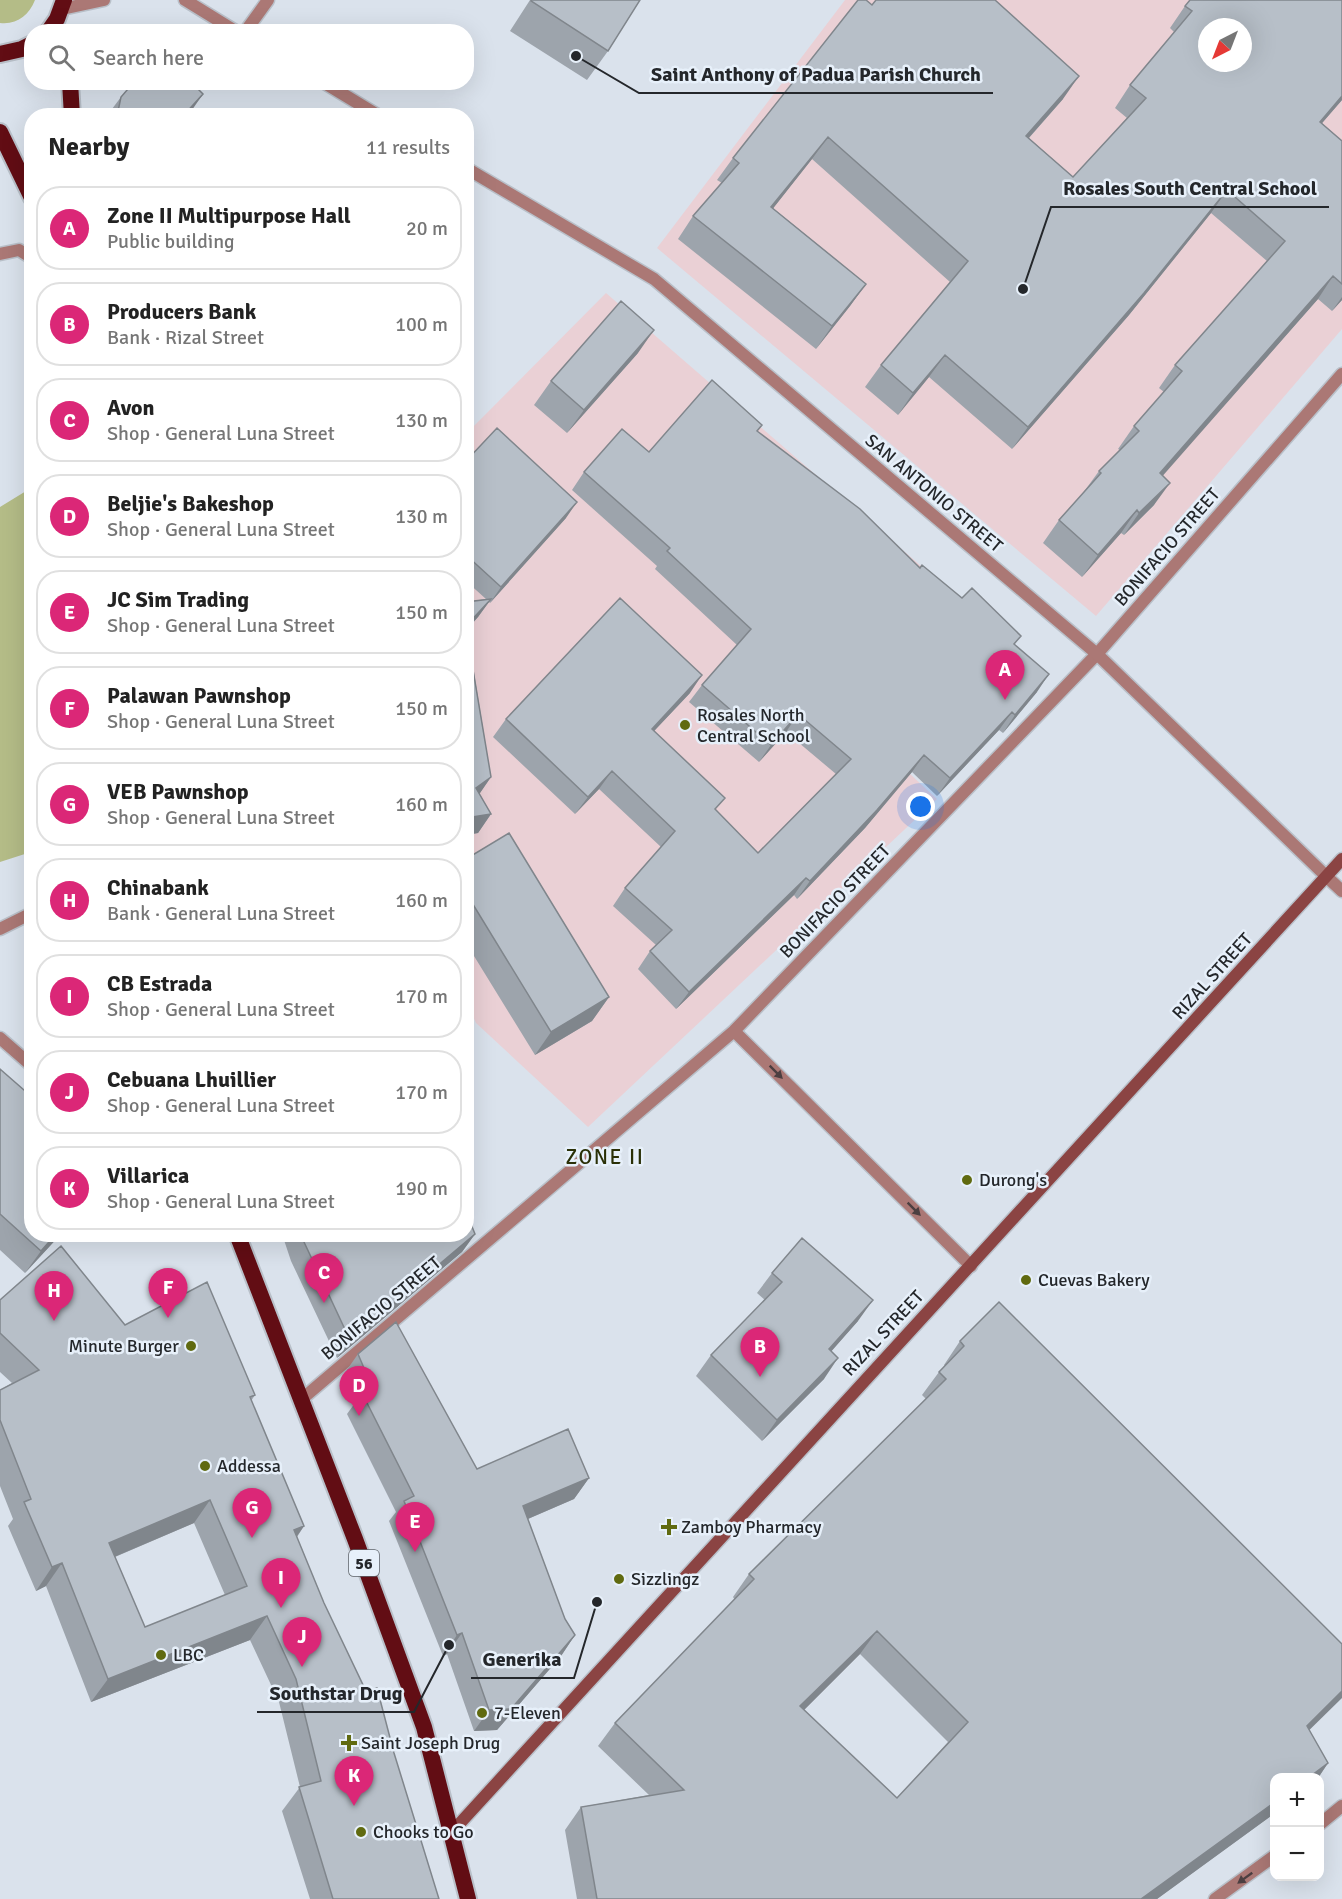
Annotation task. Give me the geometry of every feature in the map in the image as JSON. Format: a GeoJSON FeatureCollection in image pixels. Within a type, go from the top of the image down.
{"type":"FeatureCollection","features":[{"type":"Feature","properties":{"kind":"highway"},"geometry":{"type":"LineString","coordinates":[[0,54],[24,48]]}},
{"type":"Feature","properties":{"kind":"highway"},"geometry":{"type":"LineString","coordinates":[[70,90],[72,108]]}},
{"type":"Feature","properties":{"kind":"highway"},"geometry":{"type":"LineString","coordinates":[[0,132],[24,182]]}},
{"type":"Feature","properties":{"kind":"highway","name":"56"},"geometry":{"type":"LineString","coordinates":[[240,1242],[302,1400],[424,1727],[468,1899]]}},
{"type":"Feature","properties":{"kind":"main road","name":"RIZAL STREET"},"geometry":{"type":"LineString","coordinates":[[451,1833],[1342,859]]}},
{"type":"Feature","properties":{"kind":"street"},"geometry":{"type":"LineString","coordinates":[[58,18],[104,0]]}},
{"type":"Feature","properties":{"kind":"street"},"geometry":{"type":"LineString","coordinates":[[184,0],[224,24]]}},
{"type":"Feature","properties":{"kind":"street"},"geometry":{"type":"LineString","coordinates":[[251,24],[268,0]]}},
{"type":"Feature","properties":{"kind":"street"},"geometry":{"type":"LineString","coordinates":[[336,90],[366,108]]}},
{"type":"Feature","properties":{"kind":"street","name":"SAN ANTONIO STREET"},"geometry":{"type":"LineString","coordinates":[[474,173],[654,279],[1097,654],[1342,891]]}},
{"type":"Feature","properties":{"kind":"street"},"geometry":{"type":"LineString","coordinates":[[0,254],[19,250],[24,253]]}},
{"type":"Feature","properties":{"kind":"street","name":"BONIFACIO STREET"},"geometry":{"type":"LineString","coordinates":[[302,1400],[734,1031],[1097,654],[1342,374]]}},
{"type":"Feature","properties":{"kind":"street"},"geometry":{"type":"LineString","coordinates":[[0,929],[24,917]]}},
{"type":"Feature","properties":{"kind":"street"},"geometry":{"type":"LineString","coordinates":[[734,1031],[972,1266]]}},
{"type":"Feature","properties":{"kind":"street"},"geometry":{"type":"LineString","coordinates":[[0,1038],[24,1059]]}},
{"type":"Feature","properties":{"kind":"street"},"geometry":{"type":"LineString","coordinates":[[1324,1821],[1342,1806]]}},
{"type":"Feature","properties":{"kind":"street"},"geometry":{"type":"LineString","coordinates":[[1215,1899],[1270,1860]]}},
{"type":"Feature","properties":{"kind":"shaded area"},"geometry":{"type":"Polygon","coordinates":[[[845,0],[1342,0],[1342,329],[1096,616],[657,248],[845,0]]]}},
{"type":"Feature","properties":{"kind":"shaded area","name":"Rosales North Central School"},"geometry":{"type":"Polygon","coordinates":[[[606,293],[1018,650],[882,748],[937,799],[588,1127],[476,1023],[474,1019],[474,426],[606,293]]]}},
{"type":"Feature","properties":{"kind":"green space"},"geometry":{"type":"Polygon","coordinates":[[[0,0],[35,0],[22,18],[17,21],[0,23],[0,0]]]}},
{"type":"Feature","properties":{"kind":"green space"},"geometry":{"type":"Polygon","coordinates":[[[24,492],[24,854],[0,862],[0,507],[24,492]]]}},
{"type":"Feature","properties":{"kind":"building"},"geometry":{"type":"Polygon","coordinates":[[[532,0],[640,0],[608,51],[532,0]]]}},
{"type":"Feature","properties":{"kind":"building"},"geometry":{"type":"Polygon","coordinates":[[[858,0],[866,0],[872,5],[876,0],[995,0],[1079,76],[1026,136],[1073,177],[1146,98],[1130,85],[1192,11],[1185,6],[1190,0],[1342,0],[1342,96],[1320,122],[1342,141],[1342,284],[1333,276],[1160,473],[1170,483],[1139,513],[1137,510],[1098,555],[1059,520],[1101,473],[1099,471],[1139,431],[1134,426],[1182,371],[1175,365],[1285,241],[1227,190],[1144,293],[1028,427],[945,355],[913,393],[881,365],[968,261],[828,137],[771,207],[866,284],[832,326],[693,216],[739,163],[733,158],[858,0]]]}},
{"type":"Feature","properties":{"kind":"building"},"geometry":{"type":"Polygon","coordinates":[[[127,90],[199,90],[203,94],[190,108],[119,108],[121,97],[127,90]]]}},
{"type":"Feature","properties":{"kind":"building"},"geometry":{"type":"Polygon","coordinates":[[[621,301],[654,330],[584,410],[551,381],[621,301]]]}},
{"type":"Feature","properties":{"kind":"building"},"geometry":{"type":"Polygon","coordinates":[[[712,380],[762,425],[757,431],[860,509],[920,568],[922,565],[962,598],[972,588],[1021,636],[1014,644],[1049,674],[1015,715],[1012,712],[950,778],[924,755],[877,810],[810,881],[806,878],[689,992],[650,951],[672,930],[625,888],[675,831],[612,771],[588,797],[506,719],[620,598],[702,675],[652,729],[725,798],[715,809],[758,853],[851,759],[798,714],[771,745],[702,685],[751,629],[667,551],[670,548],[584,472],[622,429],[649,452],[712,380]]]}},
{"type":"Feature","properties":{"kind":"building"},"geometry":{"type":"Polygon","coordinates":[[[497,428],[577,502],[501,587],[474,562],[474,452],[497,428]]]}},
{"type":"Feature","properties":{"kind":"building"},"geometry":{"type":"Polygon","coordinates":[[[491,599],[474,617],[474,601],[491,599]]]}},
{"type":"Feature","properties":{"kind":"building"},"geometry":{"type":"Polygon","coordinates":[[[474,676],[491,777],[476,788],[491,814],[474,817],[474,676]]]}},
{"type":"Feature","properties":{"kind":"building"},"geometry":{"type":"Polygon","coordinates":[[[509,833],[609,997],[551,1032],[474,906],[474,854],[509,833]]]}},
{"type":"Feature","properties":{"kind":"building"},"geometry":{"type":"Polygon","coordinates":[[[0,1069],[24,1090],[24,1236],[0,1214],[0,1069]]]}},
{"type":"Feature","properties":{"kind":"building"},"geometry":{"type":"Polygon","coordinates":[[[802,1238],[873,1300],[829,1349],[838,1358],[777,1420],[711,1355],[782,1282],[772,1273],[802,1238]]]}},
{"type":"Feature","properties":{"kind":"building"},"geometry":{"type":"Polygon","coordinates":[[[31,1242],[49,1242],[41,1251],[31,1242]]]}},
{"type":"Feature","properties":{"kind":"building"},"geometry":{"type":"Polygon","coordinates":[[[304,1242],[466,1242],[350,1340],[304,1242]]]}},
{"type":"Feature","properties":{"kind":"building"},"geometry":{"type":"Polygon","coordinates":[[[61,1246],[125,1325],[207,1282],[255,1395],[250,1397],[304,1526],[294,1530],[324,1603],[366,1691],[377,1688],[394,1753],[439,1899],[333,1899],[299,1787],[321,1781],[296,1679],[267,1616],[108,1679],[62,1563],[52,1567],[24,1502],[31,1499],[0,1420],[0,1390],[39,1370],[0,1333],[0,1300],[61,1246]],[[210,1500],[109,1543],[145,1627],[247,1586],[210,1500]]]}},
{"type":"Feature","properties":{"kind":"building"},"geometry":{"type":"Polygon","coordinates":[[[999,1302],[1342,1644],[1342,1691],[1307,1726],[1328,1763],[1315,1773],[1270,1773],[1270,1806],[1141,1899],[597,1899],[581,1807],[684,1790],[615,1723],[754,1579],[749,1574],[946,1379],[939,1372],[964,1346],[960,1341],[999,1302]],[[877,1631],[800,1706],[897,1798],[968,1722],[877,1631]]]}},
{"type":"Feature","properties":{"kind":"building"},"geometry":{"type":"Polygon","coordinates":[[[396,1322],[477,1469],[568,1429],[589,1478],[523,1506],[565,1619],[575,1635],[511,1709],[489,1710],[462,1633],[457,1635],[404,1501],[414,1496],[362,1393],[372,1387],[358,1354],[396,1322]]]}},
{"type":"Feature","properties":{"kind":"place","name":"Saint Anthony of Padua Parish Church"},"geometry":{"type":"Point","coordinates":[576,56]}},
{"type":"Feature","properties":{"kind":"place","name":"Rosales South Central School"},"geometry":{"type":"Point","coordinates":[1023,289]}},
{"type":"Feature","properties":{"kind":"place","name":"Zone II Multipurpose Hall"},"geometry":{"type":"Point","coordinates":[1005,700]}},
{"type":"Feature","properties":{"kind":"place","name":"Rosales North Central School"},"geometry":{"type":"Point","coordinates":[685,725]}},
{"type":"Feature","properties":{"kind":"place","name":"Durong's"},"geometry":{"type":"Point","coordinates":[967,1180]}},
{"type":"Feature","properties":{"kind":"place","name":"Cuevas Bakery"},"geometry":{"type":"Point","coordinates":[1026,1280]}},
{"type":"Feature","properties":{"kind":"place","name":"Avon"},"geometry":{"type":"Point","coordinates":[324,1303]}},
{"type":"Feature","properties":{"kind":"place","name":"Palawan Pawnshop"},"geometry":{"type":"Point","coordinates":[168,1318]}},
{"type":"Feature","properties":{"kind":"place","name":"Chinabank"},"geometry":{"type":"Point","coordinates":[54,1321]}},
{"type":"Feature","properties":{"kind":"place","name":"Minute Burger"},"geometry":{"type":"Point","coordinates":[191,1346]}},
{"type":"Feature","properties":{"kind":"place","name":"Producers Bank"},"geometry":{"type":"Point","coordinates":[760,1377]}},
{"type":"Feature","properties":{"kind":"place","name":"Beljie's Bakeshop"},"geometry":{"type":"Point","coordinates":[359,1416]}},
{"type":"Feature","properties":{"kind":"place","name":"Addessa"},"geometry":{"type":"Point","coordinates":[205,1466]}},
{"type":"Feature","properties":{"kind":"place","name":"Zamboy Pharmacy"},"geometry":{"type":"Point","coordinates":[669,1527]}},
{"type":"Feature","properties":{"kind":"place","name":"VEB Pawnshop"},"geometry":{"type":"Point","coordinates":[252,1538]}},
{"type":"Feature","properties":{"kind":"place","name":"JC Sim Trading"},"geometry":{"type":"Point","coordinates":[415,1552]}},
{"type":"Feature","properties":{"kind":"place","name":"Sizzlingz"},"geometry":{"type":"Point","coordinates":[619,1579]}},
{"type":"Feature","properties":{"kind":"place","name":"Generika"},"geometry":{"type":"Point","coordinates":[597,1602]}},
{"type":"Feature","properties":{"kind":"place","name":"CB Estrada"},"geometry":{"type":"Point","coordinates":[281,1608]}},
{"type":"Feature","properties":{"kind":"place","name":"Southstar Drug"},"geometry":{"type":"Point","coordinates":[449,1645]}},
{"type":"Feature","properties":{"kind":"place","name":"LBC"},"geometry":{"type":"Point","coordinates":[161,1655]}},
{"type":"Feature","properties":{"kind":"place","name":"Cebuana Lhuillier"},"geometry":{"type":"Point","coordinates":[302,1667]}},
{"type":"Feature","properties":{"kind":"place","name":"7-Eleven"},"geometry":{"type":"Point","coordinates":[482,1713]}},
{"type":"Feature","properties":{"kind":"place","name":"Saint Joseph Drug"},"geometry":{"type":"Point","coordinates":[349,1743]}},
{"type":"Feature","properties":{"kind":"place","name":"Villarica"},"geometry":{"type":"Point","coordinates":[354,1806]}},
{"type":"Feature","properties":{"kind":"place","name":"Chooks to Go"},"geometry":{"type":"Point","coordinates":[361,1832]}},
{"type":"Feature","properties":{"kind":"district","name":"ZONE II"},"geometry":{"type":"Point","coordinates":[605,1157]}}]}
